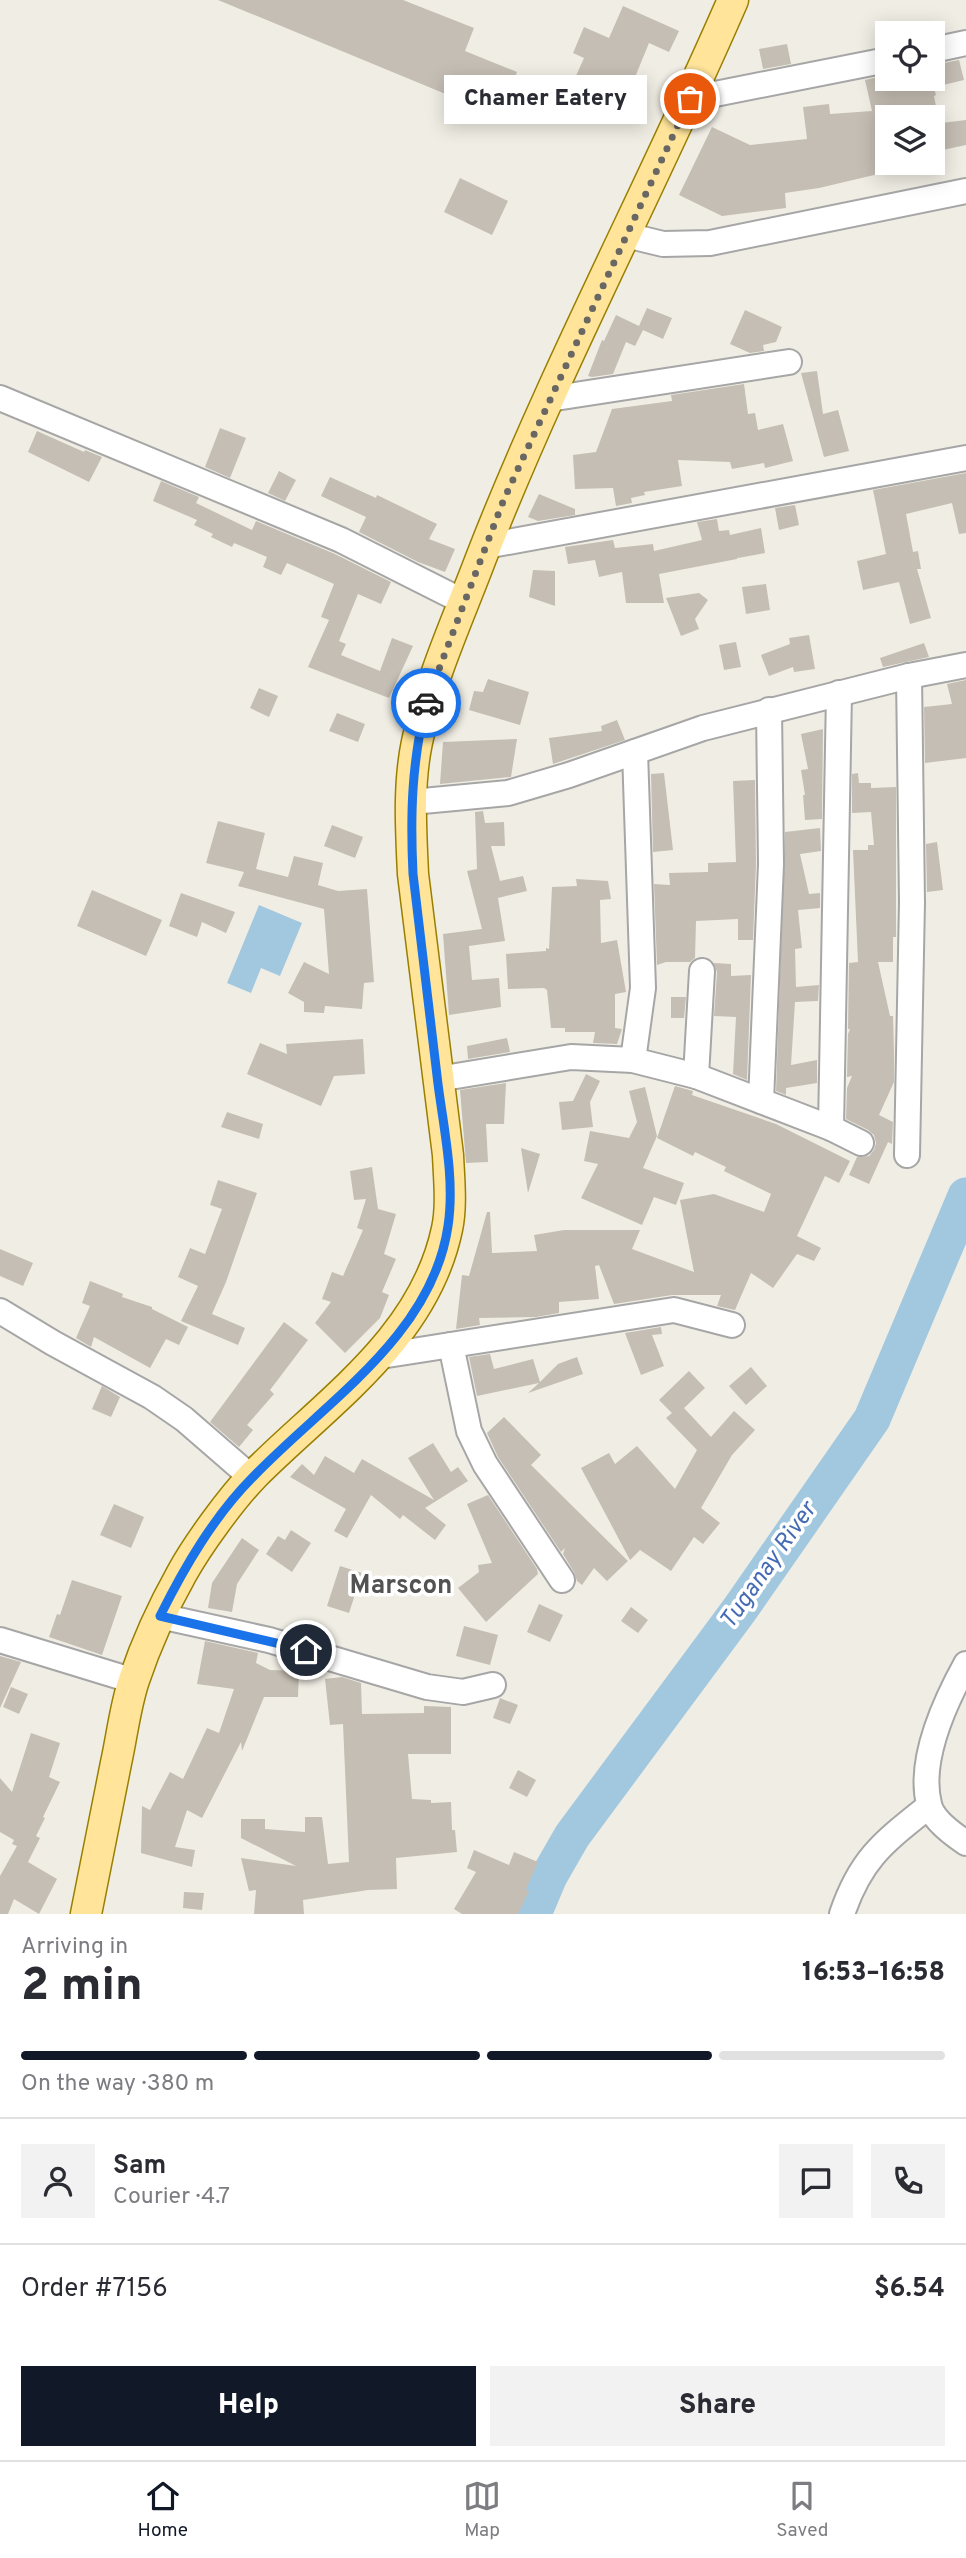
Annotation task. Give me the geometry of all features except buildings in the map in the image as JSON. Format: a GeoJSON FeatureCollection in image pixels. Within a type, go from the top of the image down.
{"type":"FeatureCollection","features":[{"type":"Feature","properties":{"kind":"main road"},"geometry":{"type":"LineString","coordinates":[[86,1914],[134,1681],[160,1616],[182,1572],[202,1541],[252,1478],[381,1356],[427,1290],[439,1261],[448,1226],[448,1155],[413,874],[412,802],[416,745],[428,696],[504,499],[690,99],[733,0]]}},
{"type":"Feature","properties":{"kind":"street"},"geometry":{"type":"LineString","coordinates":[[945,47],[966,43]]}},
{"type":"Feature","properties":{"kind":"street"},"geometry":{"type":"LineString","coordinates":[[690,99],[875,62]]}},
{"type":"Feature","properties":{"kind":"street"},"geometry":{"type":"LineString","coordinates":[[626,235],[663,244],[710,243],[966,191]]}},
{"type":"Feature","properties":{"kind":"street"},"geometry":{"type":"LineString","coordinates":[[549,400],[789,362]]}},
{"type":"Feature","properties":{"kind":"street"},"geometry":{"type":"LineString","coordinates":[[0,398],[341,540],[464,602]]}},
{"type":"Feature","properties":{"kind":"street"},"geometry":{"type":"LineString","coordinates":[[486,546],[966,458]]}},
{"type":"Feature","properties":{"kind":"street"},"geometry":{"type":"LineString","coordinates":[[412,802],[508,793],[703,728],[909,676],[966,666]]}},
{"type":"Feature","properties":{"kind":"street"},"geometry":{"type":"LineString","coordinates":[[907,1155],[912,902],[909,676]]}},
{"type":"Feature","properties":{"kind":"street"},"geometry":{"type":"LineString","coordinates":[[831,1128],[839,693]]}},
{"type":"Feature","properties":{"kind":"street"},"geometry":{"type":"LineString","coordinates":[[761,1101],[771,864],[769,710]]}},
{"type":"Feature","properties":{"kind":"street"},"geometry":{"type":"LineString","coordinates":[[633,1060],[643,988],[635,752]]}},
{"type":"Feature","properties":{"kind":"street"},"geometry":{"type":"LineString","coordinates":[[696,1076],[702,971]]}},
{"type":"Feature","properties":{"kind":"street"},"geometry":{"type":"LineString","coordinates":[[438,1079],[571,1058],[633,1060],[696,1076],[831,1128],[861,1143]]}},
{"type":"Feature","properties":{"kind":"street"},"geometry":{"type":"LineString","coordinates":[[381,1356],[674,1310],[732,1325]]}},
{"type":"Feature","properties":{"kind":"street"},"geometry":{"type":"LineString","coordinates":[[0,1311],[152,1397],[192,1425],[252,1478]]}},
{"type":"Feature","properties":{"kind":"street"},"geometry":{"type":"LineString","coordinates":[[451,1345],[469,1431],[485,1464],[562,1580]]}},
{"type":"Feature","properties":{"kind":"street"},"geometry":{"type":"LineString","coordinates":[[160,1616],[280,1643],[427,1687],[463,1692],[493,1685]]}},
{"type":"Feature","properties":{"kind":"street"},"geometry":{"type":"LineString","coordinates":[[0,1640],[134,1681]]}},
{"type":"Feature","properties":{"kind":"street"},"geometry":{"type":"LineString","coordinates":[[966,1664],[931,1746],[927,1768],[929,1806],[941,1822],[966,1843]]}},
{"type":"Feature","properties":{"kind":"street"},"geometry":{"type":"LineString","coordinates":[[842,1914],[852,1886],[870,1858],[893,1834],[929,1806]]}},
{"type":"Feature","properties":{"kind":"water"},"geometry":{"type":"Polygon","coordinates":[[[259,905],[302,923],[280,976],[261,968],[251,993],[227,983],[259,905]]]}},
{"type":"Feature","properties":{"kind":"waterway","name":"Tuganay River"},"geometry":{"type":"LineString","coordinates":[[533,1914],[549,1876],[572,1836],[740,1609],[872,1419],[966,1196]]}},
{"type":"Feature","properties":{"kind":"way so far"},"geometry":{"type":"LineString","coordinates":[[426,703],[504,499],[690,99]]}},
{"type":"Feature","properties":{"kind":"place","name":"Chamer Eatery"},"geometry":{"type":"Point","coordinates":[690,99]}},
{"type":"Feature","properties":{"kind":"district","name":"Marscon"},"geometry":{"type":"Point","coordinates":[401,1586]}},
{"type":"Feature","properties":{"kind":"route"},"geometry":{"type":"LineString","coordinates":[[306,1650],[160,1616],[182,1572],[202,1541],[252,1478],[381,1356],[427,1290],[439,1261],[448,1226],[448,1155],[413,874],[411,832],[416,745],[426,703]]}}]}
